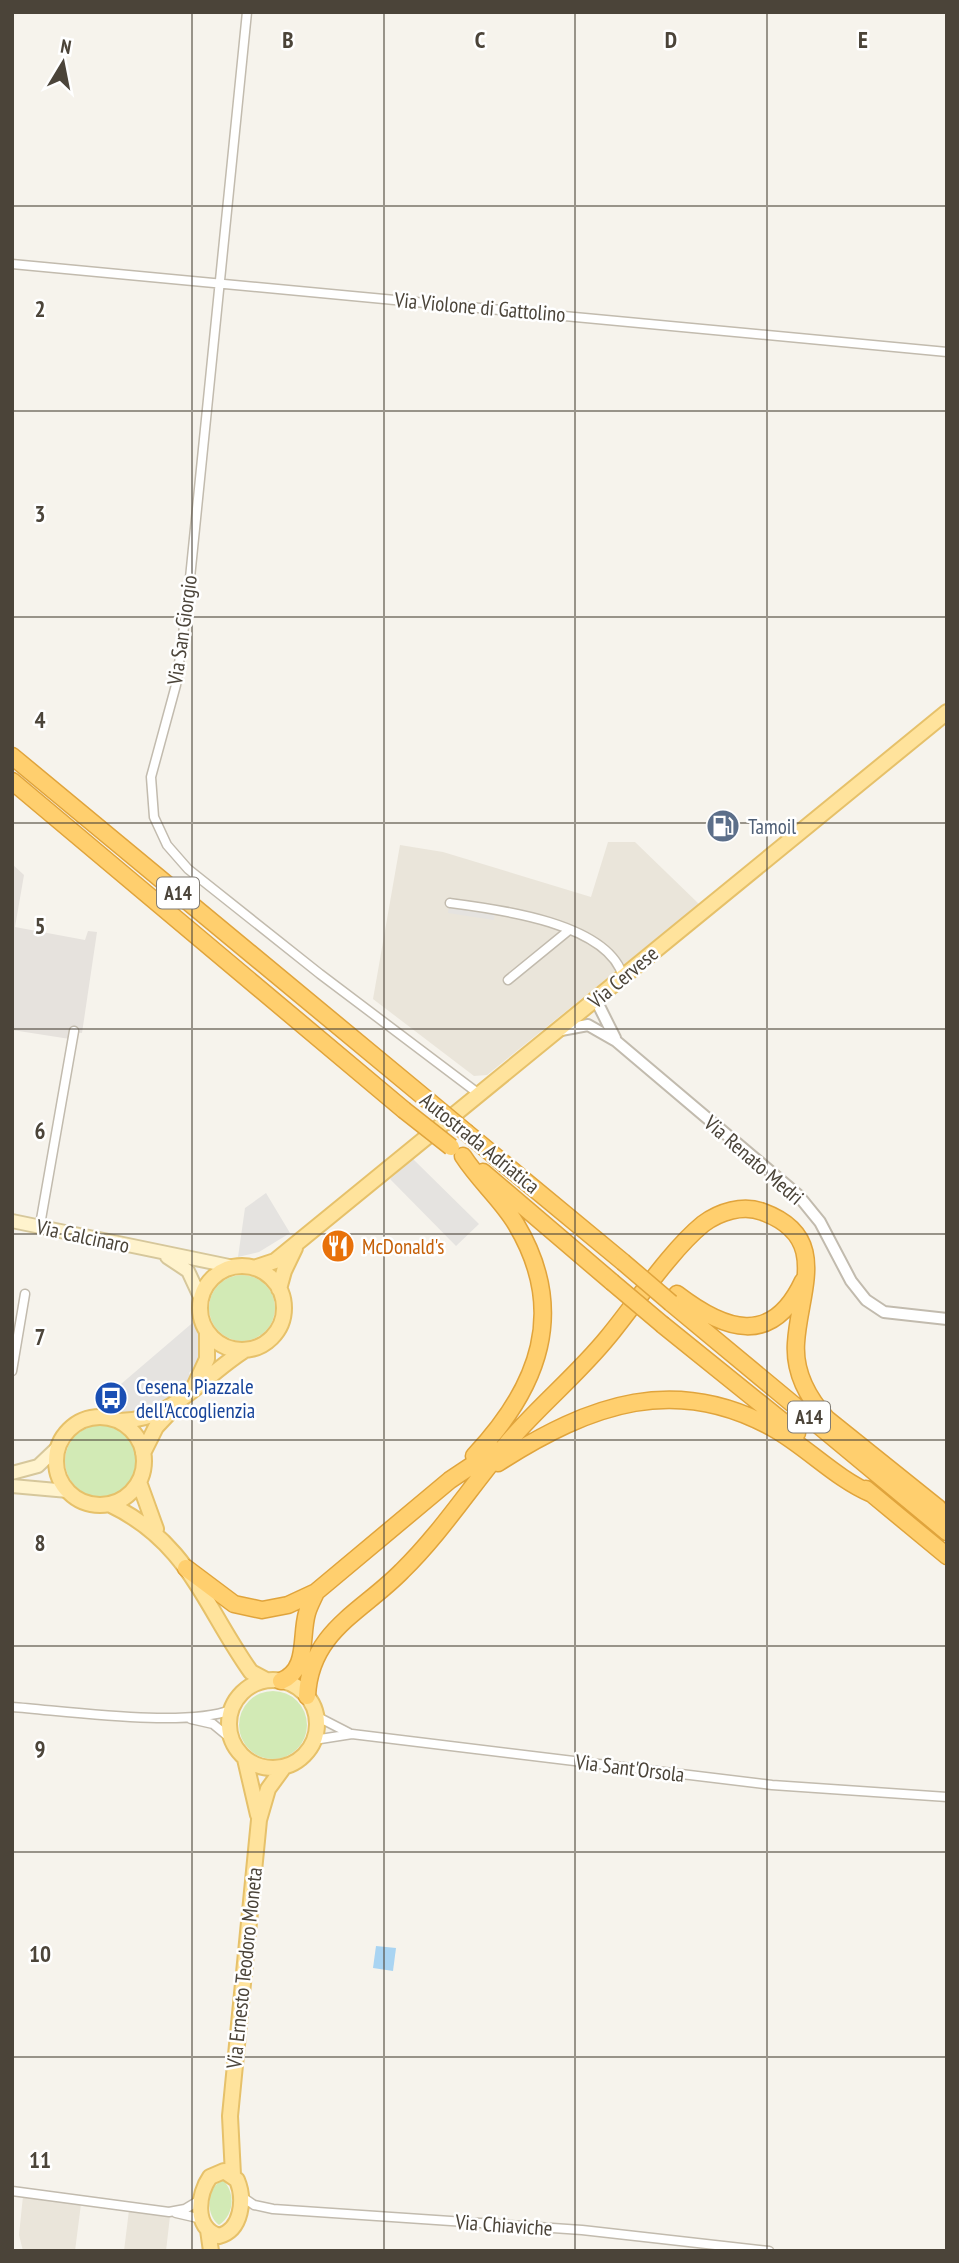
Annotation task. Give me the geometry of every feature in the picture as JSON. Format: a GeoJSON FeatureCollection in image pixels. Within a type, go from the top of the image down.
{"type":"FeatureCollection","features":[{"type":"Feature","properties":{"kind":"highway","name":"Autostrada Adriatica"},"geometry":{"type":"LineString","coordinates":[[12,755],[467,1133],[674,1298],[947,1532]]}},
{"type":"Feature","properties":{"kind":"highway","name":"Autostrada Adriatica"},"geometry":{"type":"LineString","coordinates":[[12,781],[663,1325],[947,1556]]}},
{"type":"Feature","properties":{"kind":"highway"},"geometry":{"type":"LineString","coordinates":[[450,1480],[503,1425],[535,1367],[543,1333],[544,1306],[539,1277],[528,1248],[503,1206],[457,1152]]}},
{"type":"Feature","properties":{"kind":"highway"},"geometry":{"type":"LineString","coordinates":[[307,1696],[311,1665],[320,1647],[345,1619],[402,1571],[511,1438],[605,1341],[693,1233],[706,1222],[739,1209],[759,1210],[778,1218],[799,1237],[807,1273],[796,1343],[798,1370],[812,1402],[827,1419],[938,1508],[947,1520]]}},
{"type":"Feature","properties":{"kind":"highway"},"geometry":{"type":"LineString","coordinates":[[674,1298],[717,1321],[751,1326],[772,1320],[783,1311],[794,1300],[807,1273]]}},
{"type":"Feature","properties":{"kind":"highway"},"geometry":{"type":"LineString","coordinates":[[484,1471],[562,1425],[614,1407],[678,1398],[715,1404],[750,1416],[781,1433],[851,1485],[872,1494]]}},
{"type":"Feature","properties":{"kind":"highway"},"geometry":{"type":"LineString","coordinates":[[186,1568],[220,1596],[247,1609],[275,1609],[316,1592],[450,1480],[511,1438]]}},
{"type":"Feature","properties":{"kind":"highway"},"geometry":{"type":"LineString","coordinates":[[273,1681],[296,1672],[301,1658],[307,1613],[316,1592]]}},
{"type":"Feature","properties":{"kind":"main road","name":"Via Cervese"},"geometry":{"type":"LineString","coordinates":[[254,1268],[275,1261],[299,1242],[947,712]]}},
{"type":"Feature","properties":{"kind":"main road","name":"Via Calcinaro"},"geometry":{"type":"LineString","coordinates":[[12,1221],[234,1267]]}},
{"type":"Feature","properties":{"kind":"main road","name":"Via Cervese"},"geometry":{"type":"LineString","coordinates":[[279,1289],[284,1271],[299,1242]]}},
{"type":"Feature","properties":{"kind":"main road","name":"Via Calcinaro"},"geometry":{"type":"LineString","coordinates":[[153,1251],[188,1271],[201,1299]]}},
{"type":"Feature","properties":{"kind":"main road"},"geometry":{"type":"LineString","coordinates":[[12,1473],[38,1466],[58,1447],[66,1433],[83,1420],[106,1417],[119,1421],[149,1419],[184,1397],[245,1350],[257,1347],[275,1334],[284,1312],[279,1289],[264,1273],[254,1268],[234,1267],[213,1278],[201,1299],[201,1316],[208,1332],[224,1346],[245,1350]]}},
{"type":"Feature","properties":{"kind":"main road"},"geometry":{"type":"LineString","coordinates":[[143,1453],[156,1427],[184,1397],[204,1369],[208,1332]]}},
{"type":"Feature","properties":{"kind":"main road"},"geometry":{"type":"LineString","coordinates":[[109,1504],[131,1492],[139,1482],[144,1468],[139,1440],[119,1421]]}},
{"type":"Feature","properties":{"kind":"main road"},"geometry":{"type":"LineString","coordinates":[[58,1447],[57,1470],[68,1491]]}},
{"type":"Feature","properties":{"kind":"main road"},"geometry":{"type":"LineString","coordinates":[[139,1482],[158,1534]]}},
{"type":"Feature","properties":{"kind":"main road"},"geometry":{"type":"LineString","coordinates":[[12,1486],[68,1491],[94,1504],[109,1504],[138,1517],[158,1534],[186,1568],[251,1672],[273,1681],[291,1684],[307,1696],[316,1716],[314,1740],[303,1757],[284,1767],[271,1769],[245,1759],[230,1738],[231,1710],[239,1695],[247,1688],[273,1681]]}},
{"type":"Feature","properties":{"kind":"main road"},"geometry":{"type":"LineString","coordinates":[[235,1645],[239,1695]]}},
{"type":"Feature","properties":{"kind":"main road","name":"Via Ernesto Teodoro Moneta"},"geometry":{"type":"LineString","coordinates":[[245,1759],[254,1788],[259,1820]]}},
{"type":"Feature","properties":{"kind":"main road","name":"Via Ernesto Teodoro Moneta"},"geometry":{"type":"LineString","coordinates":[[233,2175],[230,2116],[259,1820],[268,1789],[284,1767]]}},
{"type":"Feature","properties":{"kind":"main road","name":"Via Ernesto Teodoro Moneta"},"geometry":{"type":"LineString","coordinates":[[214,2173],[230,2116]]}},
{"type":"Feature","properties":{"kind":"main road"},"geometry":{"type":"LineString","coordinates":[[211,2251],[200,2200],[205,2184],[214,2173],[224,2171],[233,2175],[242,2196],[239,2216],[227,2233],[220,2251]]}},
{"type":"Feature","properties":{"kind":"main road"},"geometry":{"type":"LineString","coordinates":[[205,2225],[219,2236],[227,2233]]}},
{"type":"Feature","properties":{"kind":"street","name":"Via San Giorgio"},"geometry":{"type":"LineString","coordinates":[[247,12],[176,685],[151,777],[154,817],[167,845],[188,869],[320,974],[479,1094]]}},
{"type":"Feature","properties":{"kind":"street","name":"Via Violone di Gattolino"},"geometry":{"type":"LineString","coordinates":[[12,264],[947,352]]}},
{"type":"Feature","properties":{"kind":"street"},"geometry":{"type":"LineString","coordinates":[[450,903],[522,913],[568,931],[604,947],[623,977]]}},
{"type":"Feature","properties":{"kind":"street"},"geometry":{"type":"LineString","coordinates":[[508,980],[568,931]]}},
{"type":"Feature","properties":{"kind":"street","name":"Via Renato Medri"},"geometry":{"type":"LineString","coordinates":[[596,1000],[616,1041]]}},
{"type":"Feature","properties":{"kind":"street","name":"Via Renato Medri"},"geometry":{"type":"LineString","coordinates":[[558,1031],[588,1025],[616,1041],[798,1195],[820,1222],[851,1281],[866,1300],[884,1312],[947,1319]]}},
{"type":"Feature","properties":{"kind":"street"},"geometry":{"type":"LineString","coordinates":[[40,1225],[74,1031]]}},
{"type":"Feature","properties":{"kind":"street"},"geometry":{"type":"LineString","coordinates":[[12,1371],[25,1294]]}},
{"type":"Feature","properties":{"kind":"street"},"geometry":{"type":"LineString","coordinates":[[12,1707],[184,1718],[213,1724],[230,1738]]}},
{"type":"Feature","properties":{"kind":"street"},"geometry":{"type":"LineString","coordinates":[[184,1718],[231,1710]]}},
{"type":"Feature","properties":{"kind":"street"},"geometry":{"type":"LineString","coordinates":[[316,1716],[352,1734]]}},
{"type":"Feature","properties":{"kind":"street","name":"Via Sant'Orsola"},"geometry":{"type":"LineString","coordinates":[[314,1740],[352,1734],[772,1785],[947,1797]]}},
{"type":"Feature","properties":{"kind":"street"},"geometry":{"type":"LineString","coordinates":[[12,2191],[169,2212],[205,2225]]}},
{"type":"Feature","properties":{"kind":"street","name":"Via Chiaviche"},"geometry":{"type":"LineString","coordinates":[[242,2196],[254,2205],[273,2209],[582,2230],[769,2251]]}},
{"type":"Feature","properties":{"kind":"street"},"geometry":{"type":"LineString","coordinates":[[169,2212],[185,2209],[200,2200]]}},
{"type":"Feature","properties":{"kind":"street"},"geometry":{"type":"LineString","coordinates":[[239,2216],[254,2209],[273,2209]]}},
{"type":"Feature","properties":{"kind":"shaded area"},"geometry":{"type":"Polygon","coordinates":[[[608,842],[635,842],[699,904],[487,1075],[474,1076],[373,999],[400,845],[443,852],[591,897],[608,842]]]}},
{"type":"Feature","properties":{"kind":"shaded area"},"geometry":{"type":"Polygon","coordinates":[[[12,864],[24,875],[15,927],[85,940],[88,931],[97,932],[82,1033],[71,1032],[70,1039],[12,1030],[12,864]]]}},
{"type":"Feature","properties":{"kind":"shaded area"},"geometry":{"type":"Polygon","coordinates":[[[449,904],[495,911],[494,920],[448,913],[449,904]]]}},
{"type":"Feature","properties":{"kind":"shaded area"},"geometry":{"type":"Polygon","coordinates":[[[413,1159],[479,1224],[456,1246],[390,1179],[413,1159]]]}},
{"type":"Feature","properties":{"kind":"shaded area"},"geometry":{"type":"Polygon","coordinates":[[[266,1193],[290,1233],[259,1252],[238,1257],[245,1208],[266,1193]]]}},
{"type":"Feature","properties":{"kind":"shaded area"},"geometry":{"type":"Polygon","coordinates":[[[197,1319],[203,1359],[189,1373],[193,1380],[151,1412],[125,1415],[113,1412],[105,1401],[107,1396],[197,1319]]]}},
{"type":"Feature","properties":{"kind":"shaded area"},"geometry":{"type":"Polygon","coordinates":[[[23,2196],[81,2204],[75,2251],[23,2251],[19,2235],[23,2196]]]}},
{"type":"Feature","properties":{"kind":"shaded area"},"geometry":{"type":"Polygon","coordinates":[[[129,2210],[170,2216],[166,2251],[124,2251],[129,2210]]]}},
{"type":"Feature","properties":{"kind":"green space"},"geometry":{"type":"Polygon","coordinates":[[[248,1275],[266,1284],[273,1295],[273,1321],[266,1332],[255,1339],[236,1341],[218,1332],[211,1321],[209,1302],[218,1284],[229,1277],[248,1275]]]}},
{"type":"Feature","properties":{"kind":"green space"},"geometry":{"type":"Polygon","coordinates":[[[101,1425],[115,1428],[127,1435],[134,1447],[137,1461],[134,1475],[127,1487],[115,1494],[101,1497],[87,1494],[75,1487],[68,1475],[65,1461],[68,1447],[75,1435],[87,1428],[101,1425]]]}},
{"type":"Feature","properties":{"kind":"green space"},"geometry":{"type":"Polygon","coordinates":[[[273,1691],[286,1694],[297,1701],[304,1712],[307,1725],[304,1738],[297,1749],[286,1756],[273,1759],[260,1756],[249,1749],[242,1738],[239,1725],[242,1712],[249,1701],[260,1694],[273,1691]]]}},
{"type":"Feature","properties":{"kind":"green space"},"geometry":{"type":"Polygon","coordinates":[[[223,2180],[230,2191],[232,2204],[228,2216],[219,2225],[211,2214],[209,2201],[213,2188],[223,2180]]]}},
{"type":"Feature","properties":{"kind":"water"},"geometry":{"type":"Polygon","coordinates":[[[376,1946],[396,1948],[393,1971],[373,1968],[376,1946]]]}},
{"type":"Feature","properties":{"kind":"place","name":"Tamoil"},"geometry":{"type":"Point","coordinates":[723,826]}},
{"type":"Feature","properties":{"kind":"place","name":"McDonald's"},"geometry":{"type":"Point","coordinates":[338,1246]}},
{"type":"Feature","properties":{"kind":"place","name":"Cesena, Piazzale dell'Accoglienzia"},"geometry":{"type":"Point","coordinates":[111,1398]}}]}
